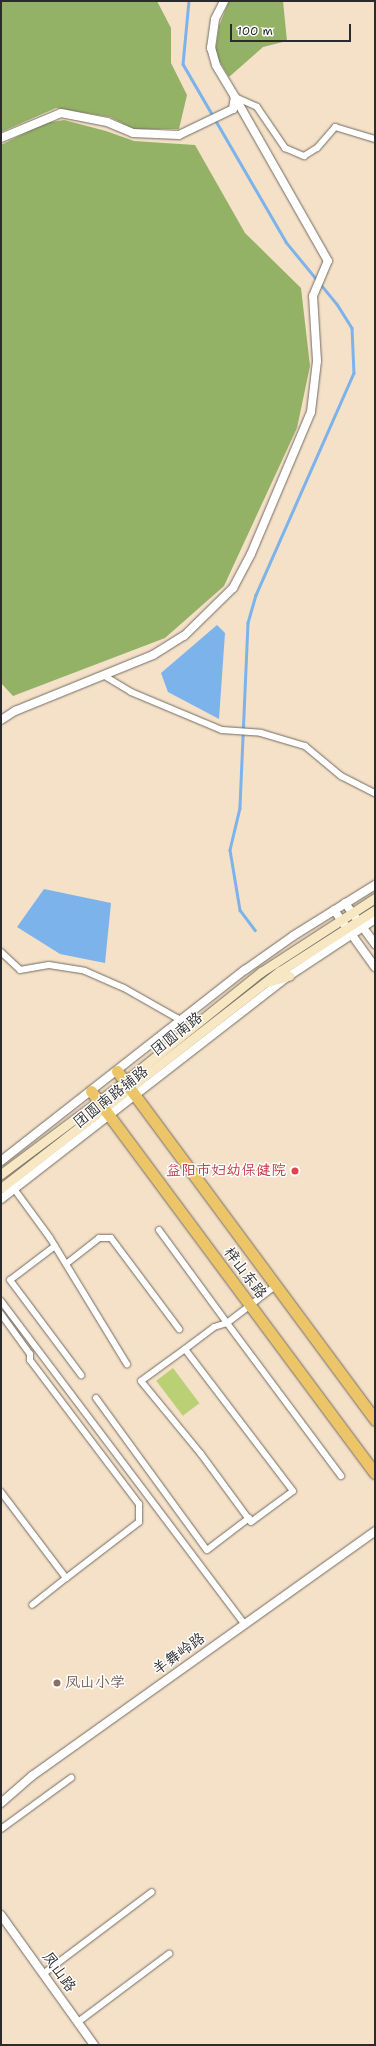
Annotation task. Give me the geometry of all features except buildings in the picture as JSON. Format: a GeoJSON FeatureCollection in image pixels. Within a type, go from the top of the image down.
{"type":"FeatureCollection","features":[{"type":"Feature","properties":{"kind":"highway","name":"梓山东路"},"geometry":{"type":"LineString","coordinates":[[117,1071],[375,1420]]}},
{"type":"Feature","properties":{"kind":"highway","name":"梓山东路"},"geometry":{"type":"LineString","coordinates":[[91,1091],[375,1473]]}},
{"type":"Feature","properties":{"kind":"main road","name":"团圆南路"},"geometry":{"type":"LineString","coordinates":[[130,1089],[187,1031],[261,972],[340,919],[375,898]]}},
{"type":"Feature","properties":{"kind":"main road","name":"团圆南路"},"geometry":{"type":"LineString","coordinates":[[1,1188],[12,1186],[104,1109],[266,982],[348,932],[375,910]]}},
{"type":"Feature","properties":{"kind":"main road"},"geometry":{"type":"LineString","coordinates":[[266,982],[289,976]]}},
{"type":"Feature","properties":{"kind":"main road","name":"团圆南路"},"geometry":{"type":"LineString","coordinates":[[1,1174],[104,1109]]}},
{"type":"Feature","properties":{"kind":"street"},"geometry":{"type":"LineString","coordinates":[[1,720],[15,711],[153,655],[184,636],[233,588],[251,554],[311,412],[317,361],[313,296],[328,261],[216,65],[211,48],[215,19],[224,1]]}},
{"type":"Feature","properties":{"kind":"street"},"geometry":{"type":"LineString","coordinates":[[1,138],[61,113],[107,122],[133,133],[179,136],[233,109],[235,97]]}},
{"type":"Feature","properties":{"kind":"street"},"geometry":{"type":"LineString","coordinates":[[235,97],[257,107],[285,148],[304,156],[316,148],[335,127],[375,139]]}},
{"type":"Feature","properties":{"kind":"street"},"geometry":{"type":"LineString","coordinates":[[102,675],[131,692],[222,730],[243,731],[286,738],[304,746],[340,776],[375,793]]}},
{"type":"Feature","properties":{"kind":"street","name":"团圆南路辅路"},"geometry":{"type":"LineString","coordinates":[[1,1161],[245,970],[334,910],[375,885]]}},
{"type":"Feature","properties":{"kind":"street"},"geometry":{"type":"LineString","coordinates":[[345,903],[375,944]]}},
{"type":"Feature","properties":{"kind":"street"},"geometry":{"type":"LineString","coordinates":[[334,910],[348,932],[375,968]]}},
{"type":"Feature","properties":{"kind":"street"},"geometry":{"type":"LineString","coordinates":[[359,924],[375,919]]}},
{"type":"Feature","properties":{"kind":"street","name":"团圆南路辅路"},"geometry":{"type":"LineString","coordinates":[[130,1089],[289,976],[348,932]]}},
{"type":"Feature","properties":{"kind":"street"},"geometry":{"type":"LineString","coordinates":[[1,952],[20,970],[49,965],[85,971],[124,988],[180,1022],[187,1031]]}},
{"type":"Feature","properties":{"kind":"street"},"geometry":{"type":"LineString","coordinates":[[1,1199],[12,1186],[55,1246],[128,1364]]}},
{"type":"Feature","properties":{"kind":"street"},"geometry":{"type":"LineString","coordinates":[[159,1230],[340,1476]]}},
{"type":"Feature","properties":{"kind":"street"},"geometry":{"type":"LineString","coordinates":[[66,1264],[99,1238],[111,1238],[179,1329]]}},
{"type":"Feature","properties":{"kind":"street"},"geometry":{"type":"LineString","coordinates":[[55,1246],[10,1280],[81,1375]]}},
{"type":"Feature","properties":{"kind":"street"},"geometry":{"type":"LineString","coordinates":[[185,1349],[293,1491],[251,1522],[201,1454],[141,1381],[214,1327],[227,1323],[276,1286]]}},
{"type":"Feature","properties":{"kind":"street"},"geometry":{"type":"LineString","coordinates":[[1,1301],[244,1624]]}},
{"type":"Feature","properties":{"kind":"street"},"geometry":{"type":"LineString","coordinates":[[1,1314],[30,1354],[30,1360],[139,1504],[139,1522],[32,1605]]}},
{"type":"Feature","properties":{"kind":"street"},"geometry":{"type":"LineString","coordinates":[[96,1398],[207,1550],[249,1518]]}},
{"type":"Feature","properties":{"kind":"street"},"geometry":{"type":"LineString","coordinates":[[1,1492],[66,1578]]}},
{"type":"Feature","properties":{"kind":"street","name":"羊舞岭路"},"geometry":{"type":"LineString","coordinates":[[1,1803],[32,1776],[375,1531]]}},
{"type":"Feature","properties":{"kind":"street"},"geometry":{"type":"LineString","coordinates":[[1,1828],[70,1778]]}},
{"type":"Feature","properties":{"kind":"street"},"geometry":{"type":"LineString","coordinates":[[42,1974],[152,1892]]}},
{"type":"Feature","properties":{"kind":"street","name":"凤山路"},"geometry":{"type":"LineString","coordinates":[[1,1915],[94,2045]]}},
{"type":"Feature","properties":{"kind":"street"},"geometry":{"type":"LineString","coordinates":[[78,2022],[169,1954]]}},
{"type":"Feature","properties":{"kind":"green space"},"geometry":{"type":"Polygon","coordinates":[[[1,1],[157,1],[171,28],[171,63],[187,95],[179,129],[134,129],[110,117],[56,108],[1,132],[1,1]]]}},
{"type":"Feature","properties":{"kind":"green space"},"geometry":{"type":"Polygon","coordinates":[[[229,1],[283,1],[287,41],[263,47],[229,77],[215,54],[219,26],[229,1]]]}},
{"type":"Feature","properties":{"kind":"green space"},"geometry":{"type":"Polygon","coordinates":[[[64,120],[106,131],[134,141],[195,145],[245,233],[301,288],[310,366],[297,428],[224,586],[165,638],[13,696],[1,683],[1,145],[45,123],[64,120]]]}},
{"type":"Feature","properties":{"kind":"green space"},"geometry":{"type":"Polygon","coordinates":[[[173,1368],[199,1403],[183,1416],[156,1381],[173,1368]]]}},
{"type":"Feature","properties":{"kind":"water"},"geometry":{"type":"Polygon","coordinates":[[[217,625],[225,633],[219,719],[168,692],[161,673],[217,625]]]}},
{"type":"Feature","properties":{"kind":"water"},"geometry":{"type":"Polygon","coordinates":[[[44,889],[111,903],[105,963],[60,954],[17,927],[44,889]]]}},
{"type":"Feature","properties":{"kind":"waterway"},"geometry":{"type":"LineString","coordinates":[[189,1],[183,64],[286,242],[337,304],[352,328],[354,373],[256,595],[248,623],[240,808],[230,850],[240,910],[255,930]]}},
{"type":"Feature","properties":{"kind":"place","name":"益阳市妇幼保健院"},"geometry":{"type":"Point","coordinates":[295,1171]}},
{"type":"Feature","properties":{"kind":"place","name":"凤山小学"},"geometry":{"type":"Point","coordinates":[57,1683]}}]}
